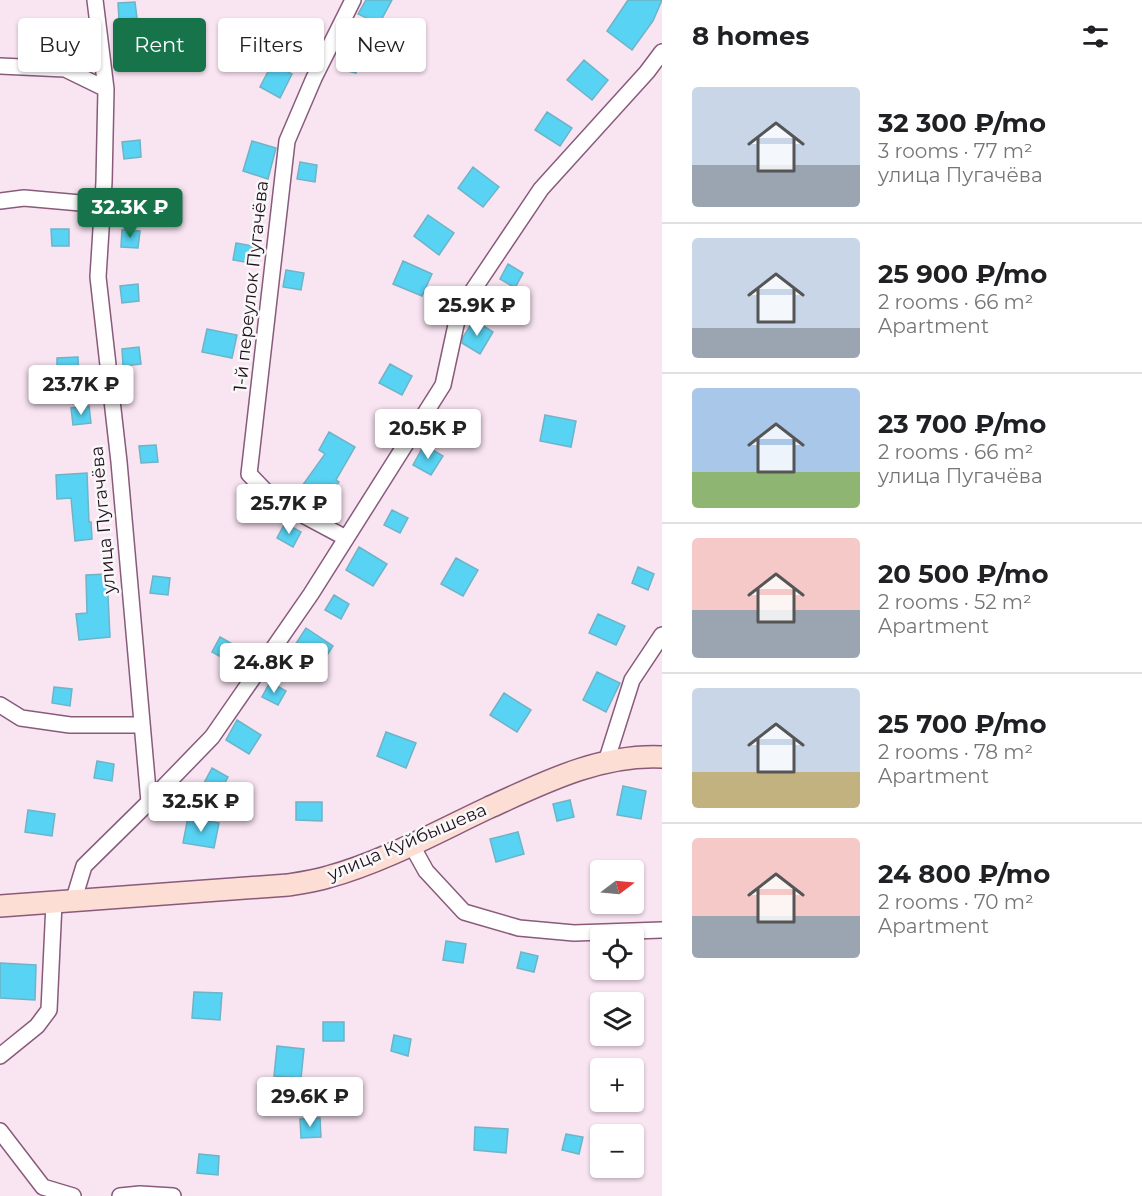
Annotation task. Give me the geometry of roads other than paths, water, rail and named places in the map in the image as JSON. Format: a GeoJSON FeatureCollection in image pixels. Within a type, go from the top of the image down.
{"type":"FeatureCollection","features":[{"type":"Feature","properties":{"kind":"main road","name":"улица Куйбышева"},"geometry":{"type":"LineString","coordinates":[[0,906],[288,885],[328,877],[411,844],[561,775],[606,762],[645,756],[662,758]]}},
{"type":"Feature","properties":{"kind":"street","name":"улица Пугачёва"},"geometry":{"type":"LineString","coordinates":[[95,0],[106,89],[103,204],[98,277],[119,462],[149,802]]}},
{"type":"Feature","properties":{"kind":"street","name":"1-й переулок Пугачёва"},"geometry":{"type":"LineString","coordinates":[[346,538],[273,500],[249,474],[287,141],[314,78],[353,0]]}},
{"type":"Feature","properties":{"kind":"street"},"geometry":{"type":"LineString","coordinates":[[0,1056],[37,1026],[49,1010],[63,902],[84,866],[212,737],[311,594],[443,385],[459,311],[541,189],[647,72],[662,52]]}},
{"type":"Feature","properties":{"kind":"street"},"geometry":{"type":"LineString","coordinates":[[0,66],[65,69],[106,89]]}},
{"type":"Feature","properties":{"kind":"street"},"geometry":{"type":"LineString","coordinates":[[0,201],[24,198],[103,204]]}},
{"type":"Feature","properties":{"kind":"street"},"geometry":{"type":"LineString","coordinates":[[606,762],[632,680],[662,635]]}},
{"type":"Feature","properties":{"kind":"street"},"geometry":{"type":"LineString","coordinates":[[0,705],[21,718],[70,725],[141,725]]}},
{"type":"Feature","properties":{"kind":"street"},"geometry":{"type":"LineString","coordinates":[[411,844],[426,872],[464,912],[519,928],[574,933],[662,930]]}},
{"type":"Feature","properties":{"kind":"street"},"geometry":{"type":"LineString","coordinates":[[0,1131],[43,1186],[73,1196]]}},
{"type":"Feature","properties":{"kind":"street"},"geometry":{"type":"LineString","coordinates":[[120,1196],[140,1194],[173,1196]]}}]}
